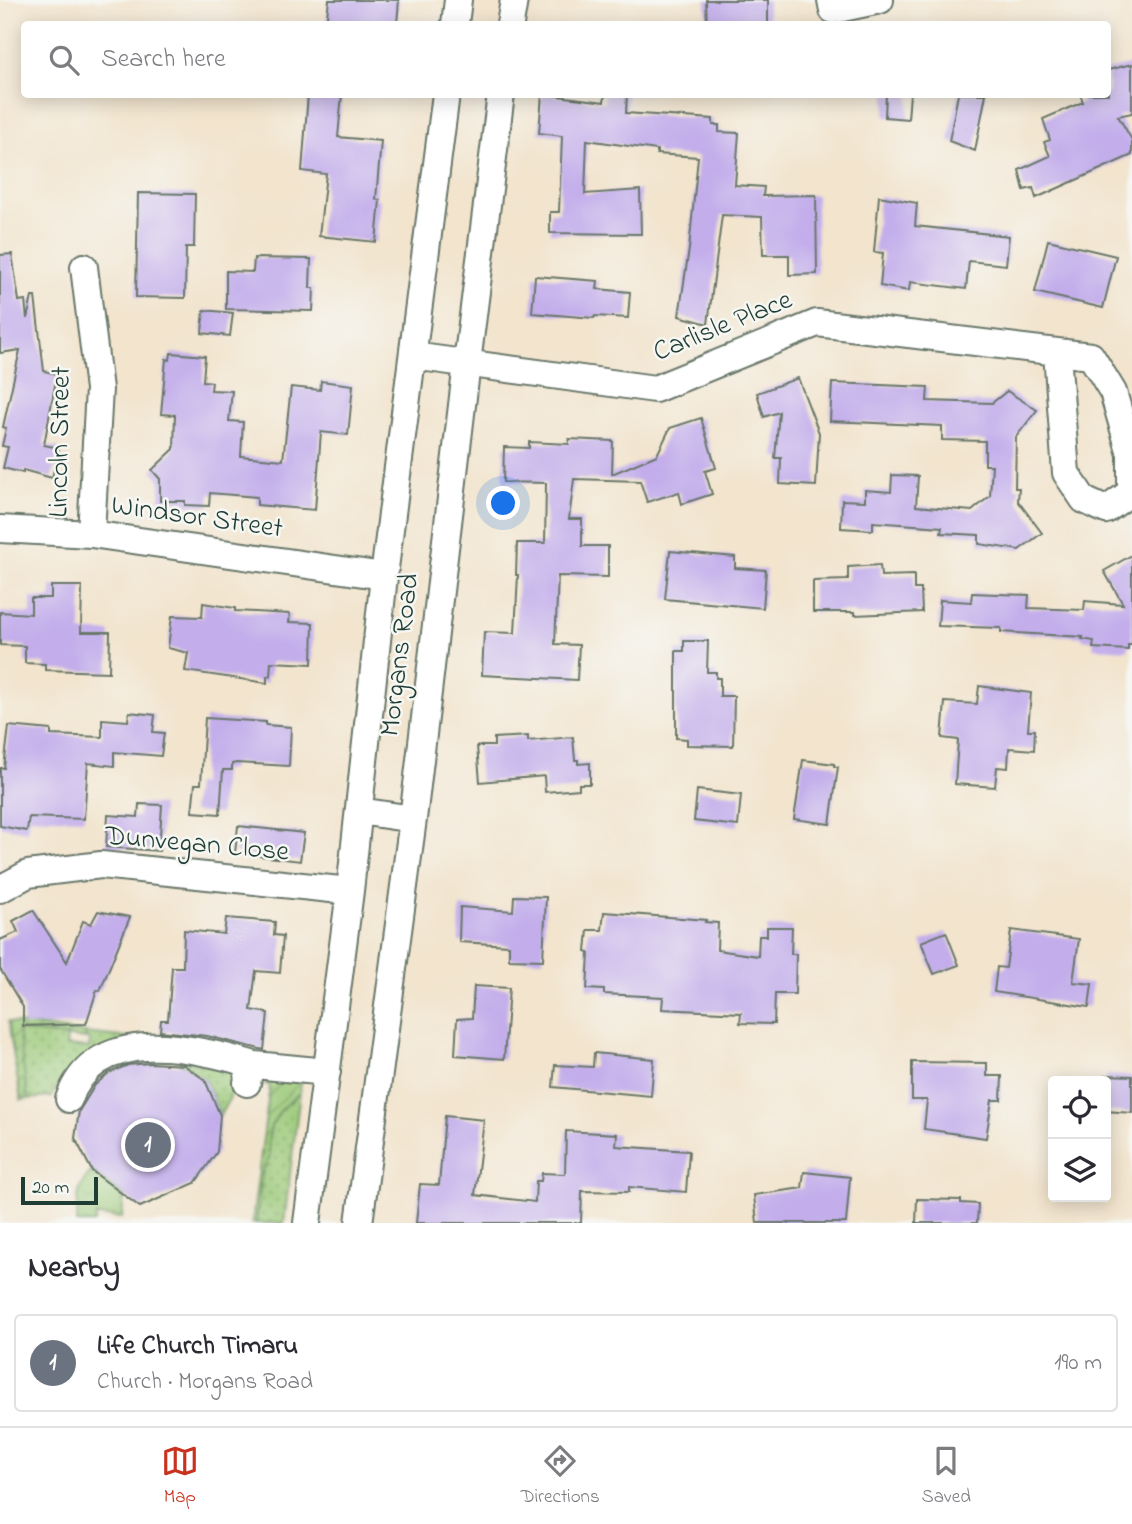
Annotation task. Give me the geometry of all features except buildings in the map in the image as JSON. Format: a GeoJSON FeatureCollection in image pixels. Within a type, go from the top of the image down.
{"type":"FeatureCollection","features":[{"type":"Feature","properties":{"kind":"street"},"geometry":{"type":"LineString","coordinates":[[454,21],[458,0]]}},
{"type":"Feature","properties":{"kind":"street"},"geometry":{"type":"LineString","coordinates":[[510,21],[514,0]]}},
{"type":"Feature","properties":{"kind":"street"},"geometry":{"type":"LineString","coordinates":[[832,5],[880,0]]}},
{"type":"Feature","properties":{"kind":"street","name":"Morgans Road"},"geometry":{"type":"LineString","coordinates":[[307,1223],[350,891],[384,576],[445,98]]}},
{"type":"Feature","properties":{"kind":"street","name":"Morgans Road"},"geometry":{"type":"LineString","coordinates":[[359,1223],[413,819],[501,98]]}},
{"type":"Feature","properties":{"kind":"street","name":"Lincoln Street"},"geometry":{"type":"LineString","coordinates":[[84,267],[99,389],[91,534]]}},
{"type":"Feature","properties":{"kind":"street","name":"Carlisle Place"},"geometry":{"type":"LineString","coordinates":[[413,356],[655,389],[817,323],[1091,356],[1113,392],[1131,454],[1131,492],[1106,510],[1084,500],[1066,473],[1057,353]]}},
{"type":"Feature","properties":{"kind":"street","name":"Windsor Street"},"geometry":{"type":"LineString","coordinates":[[0,529],[91,534],[384,576]]}},
{"type":"Feature","properties":{"kind":"street"},"geometry":{"type":"LineString","coordinates":[[359,811],[413,819]]}},
{"type":"Feature","properties":{"kind":"street","name":"Dunvegan Close"},"geometry":{"type":"LineString","coordinates":[[0,889],[29,874],[101,865],[350,891]]}},
{"type":"Feature","properties":{"kind":"street"},"geometry":{"type":"LineString","coordinates":[[69,1099],[82,1074],[102,1058],[127,1048],[153,1046],[227,1057],[251,1074],[327,1072]]}},
{"type":"Feature","properties":{"kind":"green space"},"geometry":{"type":"Polygon","coordinates":[[[8,1022],[86,1033],[86,1039],[18,1030],[28,1099],[21,1100],[8,1022]]]}},
{"type":"Feature","properties":{"kind":"green space"},"geometry":{"type":"Polygon","coordinates":[[[17,1030],[67,1037],[66,1046],[89,1048],[90,1040],[86,1039],[86,1033],[149,1040],[91,1054],[72,1069],[51,1097],[28,1099],[17,1030]]]}},
{"type":"Feature","properties":{"kind":"green space"},"geometry":{"type":"Polygon","coordinates":[[[174,1058],[232,1071],[237,1076],[235,1089],[220,1115],[205,1080],[174,1058]]]}},
{"type":"Feature","properties":{"kind":"green space"},"geometry":{"type":"Polygon","coordinates":[[[302,1074],[300,1092],[280,1111],[271,1126],[268,1141],[270,1156],[262,1172],[256,1223],[252,1223],[270,1085],[255,1083],[254,1078],[302,1074]]]}},
{"type":"Feature","properties":{"kind":"green space"},"geometry":{"type":"Polygon","coordinates":[[[300,1092],[284,1223],[256,1223],[262,1172],[270,1156],[268,1141],[271,1126],[280,1111],[300,1092]]]}},
{"type":"Feature","properties":{"kind":"green space"},"geometry":{"type":"Polygon","coordinates":[[[92,1171],[124,1195],[122,1218],[96,1216],[95,1223],[77,1223],[80,1189],[92,1171]]]}},
{"type":"Feature","properties":{"kind":"place","name":"Life Church Timaru"},"geometry":{"type":"Point","coordinates":[148,1145]}}]}
